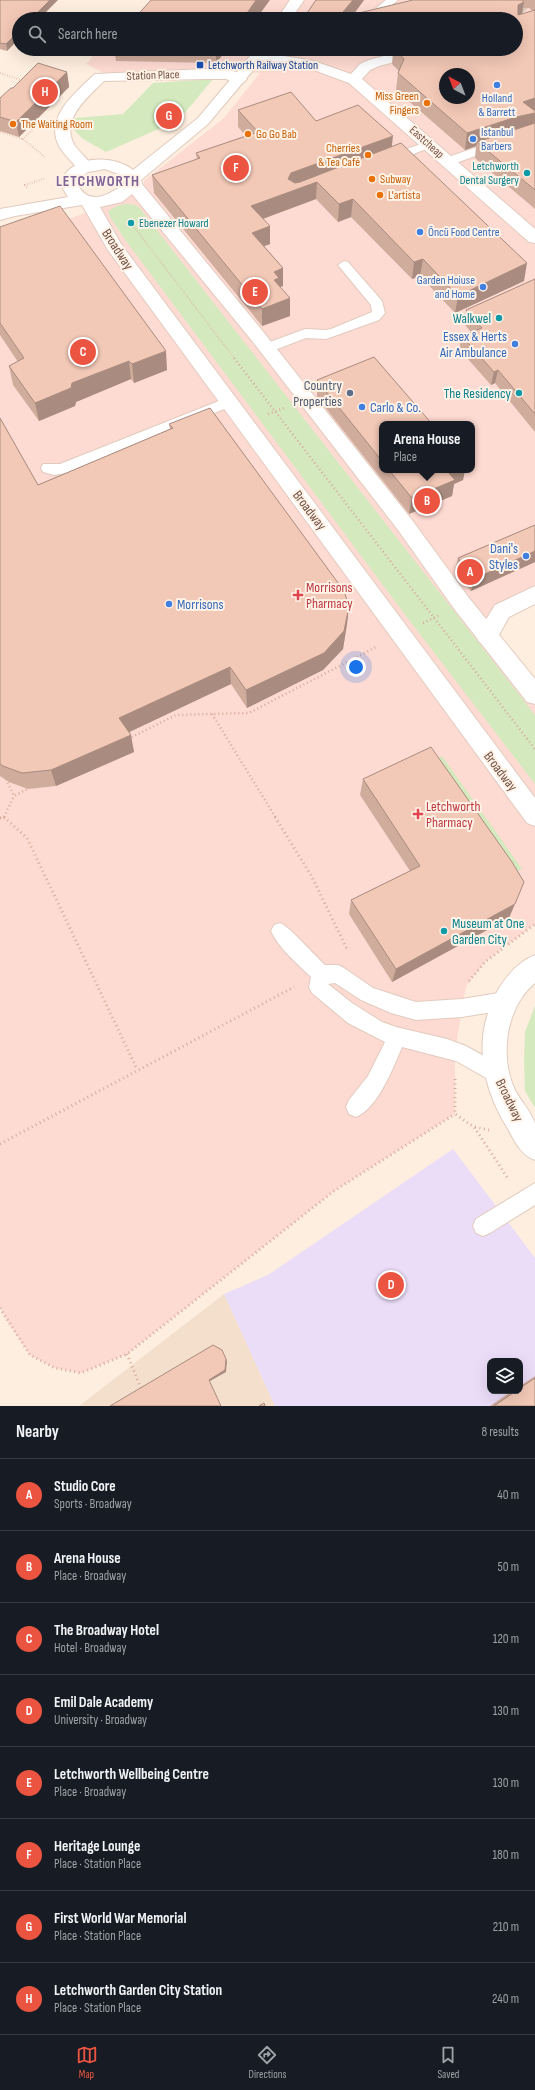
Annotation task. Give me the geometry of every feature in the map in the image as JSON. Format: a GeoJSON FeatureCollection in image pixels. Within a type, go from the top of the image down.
{"type":"FeatureCollection","features":[{"type":"Feature","properties":{"kind":"street"},"geometry":{"type":"LineString","coordinates":[[289,12],[297,0]]}},
{"type":"Feature","properties":{"kind":"street"},"geometry":{"type":"LineString","coordinates":[[6,213],[85,201],[103,202],[116,198],[203,121],[259,56]]}},
{"type":"Feature","properties":{"kind":"street","name":"Eastcheap"},"geometry":{"type":"LineString","coordinates":[[278,56],[314,65],[354,80],[430,144],[535,238]]}},
{"type":"Feature","properties":{"kind":"street"},"geometry":{"type":"LineString","coordinates":[[354,80],[365,67],[400,56]]}},
{"type":"Feature","properties":{"kind":"street","name":"Station Place"},"geometry":{"type":"LineString","coordinates":[[91,166],[67,145],[62,128],[66,113],[100,77],[206,74],[228,75],[239,79]]}},
{"type":"Feature","properties":{"kind":"street"},"geometry":{"type":"LineString","coordinates":[[6,213],[36,199],[72,176],[91,166],[127,160],[185,138]]}},
{"type":"Feature","properties":{"kind":"street"},"geometry":{"type":"LineString","coordinates":[[91,166],[113,165],[121,168],[133,182],[267,348],[400,519],[462,604],[535,695]]}},
{"type":"Feature","properties":{"kind":"street","name":"Broadway"},"geometry":{"type":"LineString","coordinates":[[72,176],[69,183],[70,190],[74,196],[85,201],[97,214],[114,246],[402,633],[472,732],[534,814]]}},
{"type":"Feature","properties":{"kind":"street"},"geometry":{"type":"LineString","coordinates":[[487,636],[502,612],[535,594]]}},
{"type":"Feature","properties":{"kind":"street","name":"Broadway"},"geometry":{"type":"LineString","coordinates":[[535,967],[514,986],[505,1001],[497,1019],[495,1050],[497,1074],[501,1087],[535,1147]]}},
{"type":"Feature","properties":{"kind":"lane"},"geometry":{"type":"LineString","coordinates":[[377,12],[393,0]]}},
{"type":"Feature","properties":{"kind":"lane"},"geometry":{"type":"LineString","coordinates":[[449,161],[517,137],[535,133]]}},
{"type":"Feature","properties":{"kind":"lane"},"geometry":{"type":"LineString","coordinates":[[380,163],[430,144]]}},
{"type":"Feature","properties":{"kind":"lane"},"geometry":{"type":"LineString","coordinates":[[267,348],[305,333],[326,335],[336,332],[374,317],[379,313],[377,304],[344,265]]}},
{"type":"Feature","properties":{"kind":"lane"},"geometry":{"type":"LineString","coordinates":[[48,468],[54,470],[62,469],[229,402]]}},
{"type":"Feature","properties":{"kind":"lane"},"geometry":{"type":"LineString","coordinates":[[280,931],[291,945],[321,974],[338,974],[367,994],[390,1004],[416,1011],[462,1008],[505,1001]]}},
{"type":"Feature","properties":{"kind":"lane"},"geometry":{"type":"LineString","coordinates":[[321,974],[318,986],[332,1000],[365,1021],[397,1036],[422,1041],[455,1051],[497,1074]]}},
{"type":"Feature","properties":{"kind":"lane"},"geometry":{"type":"LineString","coordinates":[[356,1107],[370,1092],[391,1053],[397,1036]]}},
{"type":"Feature","properties":{"kind":"lane"},"geometry":{"type":"LineString","coordinates":[[483,1226],[535,1193]]}},
{"type":"Feature","properties":{"kind":"path"},"geometry":{"type":"LineString","coordinates":[[0,73],[15,77],[27,84]]}},
{"type":"Feature","properties":{"kind":"path"},"geometry":{"type":"LineString","coordinates":[[17,86],[23,81]]}},
{"type":"Feature","properties":{"kind":"path"},"geometry":{"type":"LineString","coordinates":[[23,139],[43,119]]}},
{"type":"Feature","properties":{"kind":"path"},"geometry":{"type":"LineString","coordinates":[[0,132],[23,139],[50,162]]}},
{"type":"Feature","properties":{"kind":"path"},"geometry":{"type":"LineString","coordinates":[[36,199],[32,190],[25,185],[47,178]]}},
{"type":"Feature","properties":{"kind":"path"},"geometry":{"type":"LineString","coordinates":[[131,222],[433,618],[535,748]]}},
{"type":"Feature","properties":{"kind":"path"},"geometry":{"type":"LineString","coordinates":[[127,740],[176,715],[249,713],[402,633],[462,604]]}},
{"type":"Feature","properties":{"kind":"path"},"geometry":{"type":"LineString","coordinates":[[0,1144],[137,1069],[321,974],[350,957],[312,877],[212,714]]}},
{"type":"Feature","properties":{"kind":"path"},"geometry":{"type":"LineString","coordinates":[[3,772],[14,796]]}},
{"type":"Feature","properties":{"kind":"path"},"geometry":{"type":"LineString","coordinates":[[4,817],[14,796],[35,785]]}},
{"type":"Feature","properties":{"kind":"path"},"geometry":{"type":"LineString","coordinates":[[4,817],[27,838],[137,1069]]}},
{"type":"Feature","properties":{"kind":"path"},"geometry":{"type":"LineString","coordinates":[[0,818],[4,817]]}},
{"type":"Feature","properties":{"kind":"path"},"geometry":{"type":"LineString","coordinates":[[485,962],[535,924]]}},
{"type":"Feature","properties":{"kind":"path"},"geometry":{"type":"LineString","coordinates":[[0,1308],[30,1355],[55,1368],[81,1373],[127,1354],[334,1191],[455,1114]]}},
{"type":"Feature","properties":{"kind":"path"},"geometry":{"type":"LineString","coordinates":[[127,1354],[143,1393]]}},
{"type":"Feature","properties":{"kind":"shaded area"},"geometry":{"type":"Polygon","coordinates":[[[156,0],[535,0],[535,594],[487,636],[535,695],[535,924],[485,962],[466,986],[455,1051],[455,1114],[334,1191],[127,1354],[81,1373],[55,1368],[30,1355],[0,1308],[0,242],[58,223],[144,191],[144,181],[224,118],[260,73],[208,69],[104,73],[86,64],[93,56],[523,56],[523,12],[142,12],[156,0]]]}},
{"type":"Feature","properties":{"kind":"shaded area"},"geometry":{"type":"Polygon","coordinates":[[[453,1149],[535,1258],[535,1406],[275,1406],[224,1294],[268,1275],[453,1149]]]}},
{"type":"Feature","properties":{"kind":"shaded area"},"geometry":{"type":"Polygon","coordinates":[[[224,1294],[275,1406],[79,1406],[224,1294]]]}},
{"type":"Feature","properties":{"kind":"green space"},"geometry":{"type":"Polygon","coordinates":[[[213,79],[179,120],[106,152],[83,139],[73,129],[75,118],[123,114],[153,83],[213,79]]]}},
{"type":"Feature","properties":{"kind":"green space"},"geometry":{"type":"Polygon","coordinates":[[[132,204],[139,207],[535,715],[535,784],[409,620],[126,241],[110,217],[108,211],[119,205],[132,204]]]}},
{"type":"Feature","properties":{"kind":"green space"},"geometry":{"type":"Polygon","coordinates":[[[442,756],[522,869],[506,877],[427,764],[442,756]]]}},
{"type":"Feature","properties":{"kind":"green space"},"geometry":{"type":"Polygon","coordinates":[[[535,1006],[535,1108],[525,1091],[524,1060],[525,1032],[535,1006]]]}},
{"type":"Feature","properties":{"kind":"building"},"geometry":{"type":"Polygon","coordinates":[[[0,0],[50,0],[38,12],[12,12],[12,38],[6,44],[0,43],[0,0]]]}},
{"type":"Feature","properties":{"kind":"building"},"geometry":{"type":"Polygon","coordinates":[[[151,0],[256,0],[248,12],[140,12],[151,0]]]}},
{"type":"Feature","properties":{"kind":"building"},"geometry":{"type":"Polygon","coordinates":[[[316,0],[353,0],[343,12],[308,12],[316,0]]]}},
{"type":"Feature","properties":{"kind":"building"},"geometry":{"type":"Polygon","coordinates":[[[413,0],[522,0],[524,2],[518,5],[518,12],[363,12],[413,0]]]}},
{"type":"Feature","properties":{"kind":"building"},"geometry":{"type":"Polygon","coordinates":[[[535,10],[535,98],[523,102],[535,111],[535,113],[516,117],[467,133],[398,73],[404,59],[401,56],[523,56],[523,14],[535,10]]]}},
{"type":"Feature","properties":{"kind":"building"},"geometry":{"type":"Polygon","coordinates":[[[38,63],[67,72],[16,122],[0,117],[0,98],[11,88],[13,88],[38,63]]]}},
{"type":"Feature","properties":{"kind":"building"},"geometry":{"type":"Polygon","coordinates":[[[291,92],[316,121],[358,105],[393,136],[291,173],[288,179],[295,183],[300,182],[401,143],[527,263],[458,296],[423,259],[414,262],[353,199],[339,204],[317,182],[251,206],[270,226],[252,233],[283,268],[274,272],[279,278],[274,280],[290,298],[262,309],[152,175],[200,158],[196,153],[258,132],[238,110],[291,92]]]}},
{"type":"Feature","properties":{"kind":"building"},"geometry":{"type":"Polygon","coordinates":[[[535,123],[535,190],[477,142],[535,123]]]}},
{"type":"Feature","properties":{"kind":"building"},"geometry":{"type":"Polygon","coordinates":[[[60,206],[166,351],[132,364],[129,361],[72,383],[71,388],[35,403],[9,366],[24,358],[0,323],[0,227],[60,206]]]}},
{"type":"Feature","properties":{"kind":"building"},"geometry":{"type":"Polygon","coordinates":[[[535,279],[535,414],[498,370],[494,372],[462,336],[482,328],[466,310],[535,279]]]}},
{"type":"Feature","properties":{"kind":"building"},"geometry":{"type":"Polygon","coordinates":[[[374,357],[429,421],[379,421],[379,457],[317,380],[374,357]]]}},
{"type":"Feature","properties":{"kind":"building","name":"Morrisons"},"geometry":{"type":"Polygon","coordinates":[[[210,408],[344,591],[349,606],[344,631],[324,653],[246,690],[230,667],[119,718],[131,735],[51,770],[22,773],[3,766],[0,764],[0,418],[38,485],[173,428],[169,424],[210,408]]]}},
{"type":"Feature","properties":{"kind":"building"},"geometry":{"type":"Polygon","coordinates":[[[391,473],[449,473],[455,480],[412,498],[391,473]]]}},
{"type":"Feature","properties":{"kind":"building"},"geometry":{"type":"Polygon","coordinates":[[[535,525],[535,551],[474,579],[458,558],[535,525]]]}},
{"type":"Feature","properties":{"kind":"building"},"geometry":{"type":"Polygon","coordinates":[[[431,747],[512,862],[524,882],[515,904],[396,969],[351,900],[420,866],[363,779],[431,747]]]}},
{"type":"Feature","properties":{"kind":"building"},"geometry":{"type":"Polygon","coordinates":[[[213,1345],[222,1350],[226,1359],[225,1370],[209,1380],[221,1406],[110,1406],[213,1345]]]}},
{"type":"Feature","properties":{"kind":"building"},"geometry":{"type":"Polygon","coordinates":[[[535,1378],[535,1406],[494,1406],[512,1394],[523,1394],[523,1386],[535,1378]]]}},
{"type":"Feature","properties":{"kind":"tunnel"},"geometry":{"type":"LineString","coordinates":[[513,0],[524,12]]}},
{"type":"Feature","properties":{"kind":"place","name":"Letchworth Railway Station"},"geometry":{"type":"Point","coordinates":[200,65]}},
{"type":"Feature","properties":{"kind":"place","name":"Holland & Barrett"},"geometry":{"type":"Point","coordinates":[497,85]}},
{"type":"Feature","properties":{"kind":"place","name":"Letchworth Garden City Station"},"geometry":{"type":"Point","coordinates":[45,92]}},
{"type":"Feature","properties":{"kind":"place","name":"Miss Green Fingers"},"geometry":{"type":"Point","coordinates":[427,103]}},
{"type":"Feature","properties":{"kind":"place","name":"First World War Memorial"},"geometry":{"type":"Point","coordinates":[169,116]}},
{"type":"Feature","properties":{"kind":"place","name":"The Waiting Room"},"geometry":{"type":"Point","coordinates":[13,124]}},
{"type":"Feature","properties":{"kind":"place","name":"Go Go Bab"},"geometry":{"type":"Point","coordinates":[248,134]}},
{"type":"Feature","properties":{"kind":"place","name":"Istanbul Barbers"},"geometry":{"type":"Point","coordinates":[473,139]}},
{"type":"Feature","properties":{"kind":"place","name":"Cherries & Tea Café"},"geometry":{"type":"Point","coordinates":[368,155]}},
{"type":"Feature","properties":{"kind":"place","name":"Heritage Lounge"},"geometry":{"type":"Point","coordinates":[236,168]}},
{"type":"Feature","properties":{"kind":"place","name":"Letchworth Dental Surgery"},"geometry":{"type":"Point","coordinates":[527,173]}},
{"type":"Feature","properties":{"kind":"place","name":"Subway"},"geometry":{"type":"Point","coordinates":[372,179]}},
{"type":"Feature","properties":{"kind":"place","name":"L'artista"},"geometry":{"type":"Point","coordinates":[380,195]}},
{"type":"Feature","properties":{"kind":"place","name":"Ebenezer Howard"},"geometry":{"type":"Point","coordinates":[131,223]}},
{"type":"Feature","properties":{"kind":"place","name":"Öncü Food Centre"},"geometry":{"type":"Point","coordinates":[420,232]}},
{"type":"Feature","properties":{"kind":"place","name":"Garden Hoiuse and Home"},"geometry":{"type":"Point","coordinates":[483,287]}},
{"type":"Feature","properties":{"kind":"place","name":"Letchworth Wellbeing Centre"},"geometry":{"type":"Point","coordinates":[255,292]}},
{"type":"Feature","properties":{"kind":"place","name":"Walkwel"},"geometry":{"type":"Point","coordinates":[499,318]}},
{"type":"Feature","properties":{"kind":"place","name":"Essex & Herts Air Ambulance"},"geometry":{"type":"Point","coordinates":[515,344]}},
{"type":"Feature","properties":{"kind":"place","name":"The Broadway Hotel"},"geometry":{"type":"Point","coordinates":[83,352]}},
{"type":"Feature","properties":{"kind":"place","name":"Country Properties"},"geometry":{"type":"Point","coordinates":[350,393]}},
{"type":"Feature","properties":{"kind":"place","name":"The Residency"},"geometry":{"type":"Point","coordinates":[519,393]}},
{"type":"Feature","properties":{"kind":"place","name":"Carlo & Co."},"geometry":{"type":"Point","coordinates":[362,407]}},
{"type":"Feature","properties":{"kind":"place","name":"Arena House"},"geometry":{"type":"Point","coordinates":[427,501]}},
{"type":"Feature","properties":{"kind":"place","name":"Dani's Styles"},"geometry":{"type":"Point","coordinates":[526,556]}},
{"type":"Feature","properties":{"kind":"place","name":"Studio Core"},"geometry":{"type":"Point","coordinates":[470,572]}},
{"type":"Feature","properties":{"kind":"place","name":"Morrisons Pharmacy"},"geometry":{"type":"Point","coordinates":[298,595]}},
{"type":"Feature","properties":{"kind":"place","name":"Morrisons"},"geometry":{"type":"Point","coordinates":[169,604]}},
{"type":"Feature","properties":{"kind":"place","name":"Letchworth Pharmacy"},"geometry":{"type":"Point","coordinates":[418,814]}},
{"type":"Feature","properties":{"kind":"place","name":"Museum at One Garden City"},"geometry":{"type":"Point","coordinates":[444,931]}},
{"type":"Feature","properties":{"kind":"place","name":"Emil Dale Academy"},"geometry":{"type":"Point","coordinates":[391,1285]}},
{"type":"Feature","properties":{"kind":"district","name":"LETCHWORTH"},"geometry":{"type":"Point","coordinates":[98,181]}}]}
